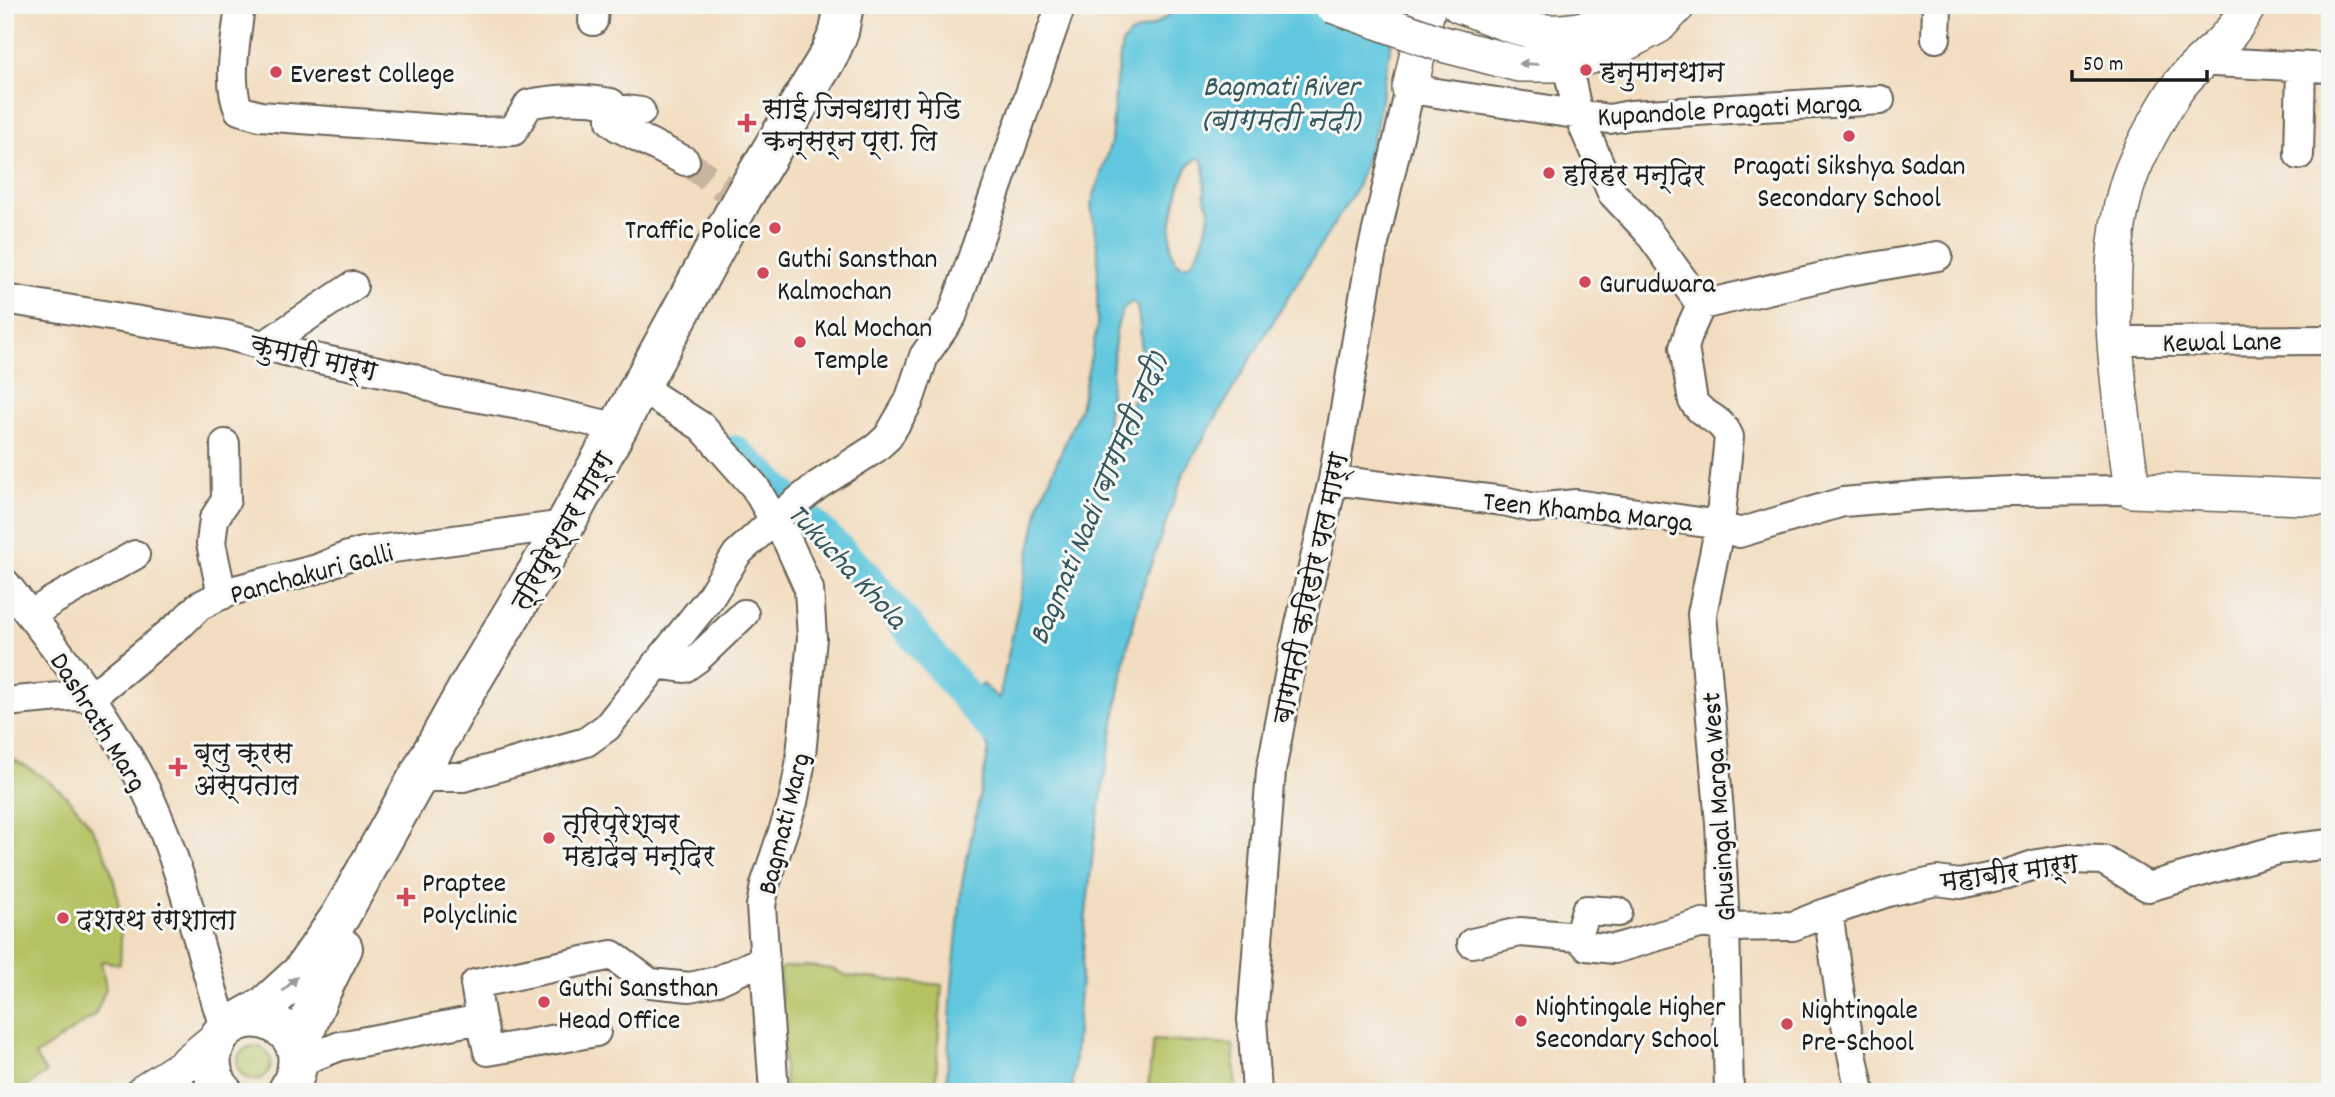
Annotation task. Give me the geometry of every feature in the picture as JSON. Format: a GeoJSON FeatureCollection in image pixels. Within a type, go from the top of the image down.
{"type":"FeatureCollection","features":[{"type":"Feature","properties":{"kind":"highway","name":"त्रिपुरेश्वर मार्ग"},"geometry":{"type":"LineString","coordinates":[[292,1078],[305,1029],[319,993],[427,774],[617,432],[738,195],[829,55],[852,6]]}},
{"type":"Feature","properties":{"kind":"highway","name":"त्रिपुरेश्वर मार्ग"},"geometry":{"type":"LineString","coordinates":[[226,1030],[266,1004],[301,973],[341,915],[536,596],[654,396],[755,213],[846,58],[856,35],[852,6]]}},
{"type":"Feature","properties":{"kind":"highway"},"geometry":{"type":"LineString","coordinates":[[223,1092],[212,1072],[211,1059],[226,1030],[248,1019],[275,1023],[286,1031],[294,1043],[292,1078]]}},
{"type":"Feature","properties":{"kind":"main road"},"geometry":{"type":"LineString","coordinates":[[1332,5],[1439,43],[1520,64],[1567,64],[1618,47],[1658,26],[1678,5]]}},
{"type":"Feature","properties":{"kind":"main road"},"geometry":{"type":"LineString","coordinates":[[1410,89],[1429,5]]}},
{"type":"Feature","properties":{"kind":"main road"},"geometry":{"type":"LineString","coordinates":[[1462,6],[1507,24],[1548,32],[1585,28],[1634,14],[1654,5]]}},
{"type":"Feature","properties":{"kind":"main road"},"geometry":{"type":"LineString","coordinates":[[2249,5],[2232,32],[2205,57],[2174,94],[2135,166],[2126,189],[2120,215],[2114,272],[2115,341],[2132,490],[2330,498]]}},
{"type":"Feature","properties":{"kind":"main road"},"geometry":{"type":"LineString","coordinates":[[144,1092],[181,1068],[226,1030]]}},
{"type":"Feature","properties":{"kind":"street"},"geometry":{"type":"LineString","coordinates":[[240,5],[233,97],[239,110],[260,116],[479,132],[513,131],[529,104],[552,99],[602,104],[640,112]]}},
{"type":"Feature","properties":{"kind":"street"},"geometry":{"type":"LineString","coordinates":[[427,774],[463,777],[586,742],[607,727],[709,599],[737,554],[818,485],[876,448],[888,437],[909,401],[924,356],[952,316],[1061,5]]}},
{"type":"Feature","properties":{"kind":"street"},"geometry":{"type":"LineString","coordinates":[[1936,38],[1937,5]]}},
{"type":"Feature","properties":{"kind":"street"},"geometry":{"type":"LineString","coordinates":[[2205,57],[2214,62],[2330,68]]}},
{"type":"Feature","properties":{"kind":"street"},"geometry":{"type":"LineString","coordinates":[[1567,64],[1578,114],[1612,193],[1647,230],[1702,305],[1849,271],[1938,256]]}},
{"type":"Feature","properties":{"kind":"street"},"geometry":{"type":"LineString","coordinates":[[2299,155],[2301,66]]}},
{"type":"Feature","properties":{"kind":"street","name":"Kupandole Pragati Marga"},"geometry":{"type":"LineString","coordinates":[[1410,89],[1609,119],[1631,115],[1880,100]]}},
{"type":"Feature","properties":{"kind":"street","name":"बागमती करिडोर यल मार्ग"},"geometry":{"type":"LineString","coordinates":[[1257,1092],[1252,1019],[1272,771],[1293,655],[1334,480],[1371,256],[1410,89]]}},
{"type":"Feature","properties":{"kind":"street"},"geometry":{"type":"LineString","coordinates":[[602,104],[611,121],[618,127],[685,160]]}},
{"type":"Feature","properties":{"kind":"street"},"geometry":{"type":"LineString","coordinates":[[265,345],[353,286]]}},
{"type":"Feature","properties":{"kind":"street","name":"कुमारी मार्ग"},"geometry":{"type":"LineString","coordinates":[[5,299],[226,335],[300,355],[412,378],[441,391],[525,405],[606,425],[617,432]]}},
{"type":"Feature","properties":{"kind":"street","name":"Ghusingal Marga West"},"geometry":{"type":"LineString","coordinates":[[1702,305],[1684,348],[1693,401],[1724,426],[1729,437],[1720,525],[1702,614],[1720,823],[1729,1092]]}},
{"type":"Feature","properties":{"kind":"street","name":"Kewal Lane"},"geometry":{"type":"LineString","coordinates":[[2115,341],[2330,340]]}},
{"type":"Feature","properties":{"kind":"street","name":"Bagmati Marg"},"geometry":{"type":"LineString","coordinates":[[654,396],[702,427],[780,516],[787,540],[809,589],[812,638],[800,766],[793,802],[765,885],[761,906],[774,1092]]}},
{"type":"Feature","properties":{"kind":"street"},"geometry":{"type":"LineString","coordinates":[[222,595],[211,543],[214,519],[226,500],[225,443]]}},
{"type":"Feature","properties":{"kind":"street","name":"Teen Khamba Marga"},"geometry":{"type":"LineString","coordinates":[[1334,480],[1504,501],[1534,508],[1576,504],[1720,525],[1739,533],[1843,502],[2010,491],[2132,490]]}},
{"type":"Feature","properties":{"kind":"street","name":"Panchakuri Galli"},"geometry":{"type":"LineString","coordinates":[[81,696],[183,622],[199,606],[227,592],[317,569],[363,552],[565,525]]}},
{"type":"Feature","properties":{"kind":"street"},"geometry":{"type":"LineString","coordinates":[[18,615],[52,601],[135,555]]}},
{"type":"Feature","properties":{"kind":"street","name":"Dashrath Marg"},"geometry":{"type":"LineString","coordinates":[[5,583],[18,615],[124,750],[152,802],[178,873],[226,1030]]}},
{"type":"Feature","properties":{"kind":"street"},"geometry":{"type":"LineString","coordinates":[[656,664],[684,668],[744,614]]}},
{"type":"Feature","properties":{"kind":"street"},"geometry":{"type":"LineString","coordinates":[[8,698],[81,696]]}},
{"type":"Feature","properties":{"kind":"street","name":"महाबीर मार्ग"},"geometry":{"type":"LineString","coordinates":[[1472,943],[1520,932],[1578,937],[1587,946],[1614,949],[1703,923],[1725,927],[1793,926],[1888,892],[1937,881],[1960,884],[2007,874],[2037,864],[2070,859],[2104,860],[2148,887],[2277,850],[2330,844]]}},
{"type":"Feature","properties":{"kind":"street"},"geometry":{"type":"LineString","coordinates":[[1578,937],[1586,910],[1618,912]]}},
{"type":"Feature","properties":{"kind":"street"},"geometry":{"type":"LineString","coordinates":[[1828,912],[1840,995],[1860,1092]]}},
{"type":"Feature","properties":{"kind":"street"},"geometry":{"type":"LineString","coordinates":[[596,1032],[488,1051],[475,984],[612,955],[650,983],[690,987],[717,981],[763,960]]}},
{"type":"Feature","properties":{"kind":"street"},"geometry":{"type":"LineString","coordinates":[[292,1078],[340,1046],[481,1019]]}},
{"type":"Feature","properties":{"kind":"green space","name":"दशरथ रंगशाला"},"geometry":{"type":"Polygon","coordinates":[[[5,756],[36,772],[82,814],[98,840],[110,868],[118,898],[121,930],[120,964],[101,961],[106,989],[95,1015],[35,1056],[46,1073],[20,1092],[5,1092],[5,756]]]}},
{"type":"Feature","properties":{"kind":"green space"},"geometry":{"type":"Polygon","coordinates":[[[784,967],[832,969],[848,976],[942,985],[935,1092],[785,1092],[780,970],[784,967]]]}},
{"type":"Feature","properties":{"kind":"green space"},"geometry":{"type":"Polygon","coordinates":[[[1153,1040],[1233,1045],[1236,1092],[1187,1092],[1148,1087],[1153,1040]]]}},
{"type":"Feature","properties":{"kind":"green space"},"geometry":{"type":"Polygon","coordinates":[[[254,1046],[266,1051],[271,1063],[266,1075],[254,1080],[242,1075],[237,1063],[242,1051],[254,1046]]]}},
{"type":"Feature","properties":{"kind":"water","name":"Bagmati River (बागमती नदी)"},"geometry":{"type":"Polygon","coordinates":[[[1175,5],[1398,5],[1376,128],[1357,187],[1184,472],[1142,590],[1126,653],[1095,834],[1072,1092],[946,1092],[952,985],[962,883],[989,749],[984,738],[958,711],[983,684],[999,699],[1040,502],[1080,408],[1097,328],[1098,253],[1091,205],[1111,142],[1122,44],[1130,34],[1153,26],[1169,15],[1175,5]],[[1199,158],[1189,165],[1183,176],[1172,220],[1171,249],[1175,260],[1182,265],[1188,264],[1198,253],[1208,218],[1205,170],[1202,159],[1199,158]],[[1131,302],[1123,309],[1116,330],[1105,448],[1108,451],[1124,426],[1138,379],[1140,330],[1137,306],[1131,302]]]}},
{"type":"Feature","properties":{"kind":"waterway","name":"Tukucha Khola"},"geometry":{"type":"LineString","coordinates":[[735,452],[863,574],[990,725],[998,731]]}},
{"type":"Feature","properties":{"kind":"tunnel"},"geometry":{"type":"LineString","coordinates":[[685,161],[732,194]]}},
{"type":"Feature","properties":{"kind":"place","name":"हनुमानथान"},"geometry":{"type":"Point","coordinates":[1586,70]}},
{"type":"Feature","properties":{"kind":"place","name":"Everest College"},"geometry":{"type":"Point","coordinates":[276,72]}},
{"type":"Feature","properties":{"kind":"place","name":"साई जिवधारा मेडि कन्सर्न प्रा. लि"},"geometry":{"type":"Point","coordinates":[747,123]}},
{"type":"Feature","properties":{"kind":"place","name":"Pragati Sikshya Sadan Secondary School"},"geometry":{"type":"Point","coordinates":[1849,136]}},
{"type":"Feature","properties":{"kind":"place","name":"हरिहर मन्दिर"},"geometry":{"type":"Point","coordinates":[1549,173]}},
{"type":"Feature","properties":{"kind":"place","name":"Traffic Police"},"geometry":{"type":"Point","coordinates":[775,228]}},
{"type":"Feature","properties":{"kind":"place","name":"Guthi Sansthan Kalmochan"},"geometry":{"type":"Point","coordinates":[763,273]}},
{"type":"Feature","properties":{"kind":"place","name":"Gurudwara"},"geometry":{"type":"Point","coordinates":[1585,282]}},
{"type":"Feature","properties":{"kind":"place","name":"Kal Mochan Temple"},"geometry":{"type":"Point","coordinates":[800,342]}},
{"type":"Feature","properties":{"kind":"place","name":"ब्लु क्रस अस्पताल"},"geometry":{"type":"Point","coordinates":[178,767]}},
{"type":"Feature","properties":{"kind":"place","name":"त्रिपुरेश्वर महादेव मन्दिर"},"geometry":{"type":"Point","coordinates":[549,838]}},
{"type":"Feature","properties":{"kind":"place","name":"Praptee Polyclinic"},"geometry":{"type":"Point","coordinates":[406,897]}},
{"type":"Feature","properties":{"kind":"place","name":"दशरथ रंगशाला"},"geometry":{"type":"Point","coordinates":[63,918]}},
{"type":"Feature","properties":{"kind":"place","name":"Guthi Sansthan Head Office"},"geometry":{"type":"Point","coordinates":[544,1002]}},
{"type":"Feature","properties":{"kind":"place","name":"Nightingale Higher Secondary School"},"geometry":{"type":"Point","coordinates":[1521,1021]}},
{"type":"Feature","properties":{"kind":"place","name":"Nightingale Pre-School"},"geometry":{"type":"Point","coordinates":[1787,1024]}},
{"type":"Feature","properties":{"kind":"water label","name":"Bagmati Nadi (बागमती नदी)"},"geometry":{"type":"Point","coordinates":[1097,498]}}]}
